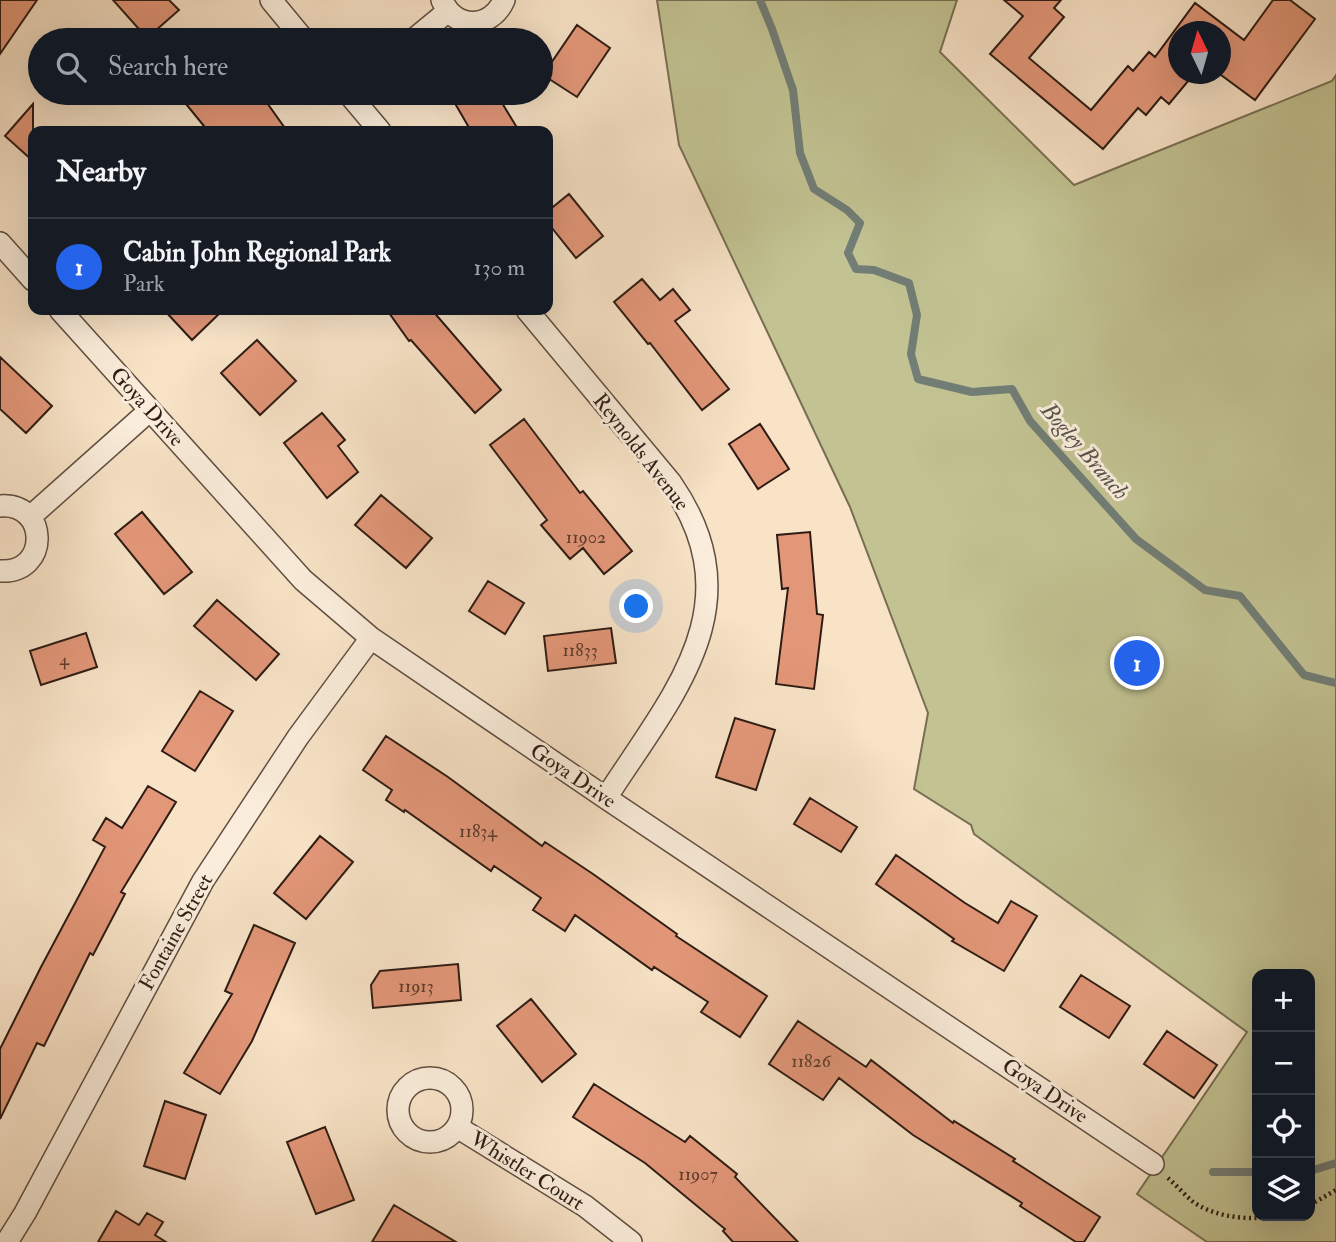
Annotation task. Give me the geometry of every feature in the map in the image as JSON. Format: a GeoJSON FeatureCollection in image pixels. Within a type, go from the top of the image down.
{"type":"FeatureCollection","features":[{"type":"Feature","properties":{"kind":"street"},"geometry":{"type":"LineString","coordinates":[[271,0],[294,28]]}},
{"type":"Feature","properties":{"kind":"street"},"geometry":{"type":"LineString","coordinates":[[424,28],[444,6],[456,19],[478,23],[497,12],[504,0]]}},
{"type":"Feature","properties":{"kind":"street"},"geometry":{"type":"LineString","coordinates":[[358,105],[376,126]]}},
{"type":"Feature","properties":{"kind":"street"},"geometry":{"type":"LineString","coordinates":[[0,243],[28,274]]}},
{"type":"Feature","properties":{"kind":"street","name":"Goya Drive"},"geometry":{"type":"LineString","coordinates":[[64,315],[303,580],[371,638],[1153,1164]]}},
{"type":"Feature","properties":{"kind":"street","name":"Reynolds Avenue"},"geometry":{"type":"LineString","coordinates":[[531,315],[671,483],[686,506],[696,530],[706,569],[706,608],[695,654],[606,798]]}},
{"type":"Feature","properties":{"kind":"street"},"geometry":{"type":"LineString","coordinates":[[30,517],[149,411]]}},
{"type":"Feature","properties":{"kind":"street"},"geometry":{"type":"LineString","coordinates":[[0,506],[13,507],[30,517],[38,536],[33,556],[17,569],[0,571]]}},
{"type":"Feature","properties":{"kind":"street","name":"Fontaine Street"},"geometry":{"type":"LineString","coordinates":[[8,1242],[203,881],[298,737],[371,638]]}},
{"type":"Feature","properties":{"kind":"street","name":"Whistler Court"},"geometry":{"type":"LineString","coordinates":[[457,1127],[585,1206],[631,1242]]}},
{"type":"Feature","properties":{"kind":"path"},"geometry":{"type":"LineString","coordinates":[[1153,1164],[1193,1201],[1207,1209],[1227,1216],[1252,1216]]}},
{"type":"Feature","properties":{"kind":"path"},"geometry":{"type":"LineString","coordinates":[[1315,1203],[1336,1190]]}},
{"type":"Feature","properties":{"kind":"green space"},"geometry":{"type":"Polygon","coordinates":[[[657,0],[957,0],[940,52],[1074,185],[1332,81],[1336,75],[1336,1242],[1207,1242],[1137,1194],[1247,1032],[974,834],[971,825],[914,789],[928,713],[850,507],[679,145],[657,0]]]}},
{"type":"Feature","properties":{"kind":"building"},"geometry":{"type":"Polygon","coordinates":[[[0,0],[37,0],[0,54],[0,0]]]}},
{"type":"Feature","properties":{"kind":"building"},"geometry":{"type":"Polygon","coordinates":[[[113,0],[169,0],[179,10],[158,28],[138,28],[113,0]]]}},
{"type":"Feature","properties":{"kind":"building"},"geometry":{"type":"Polygon","coordinates":[[[1004,0],[1061,0],[1054,8],[1064,17],[1029,58],[1091,110],[1128,66],[1133,71],[1149,52],[1155,57],[1168,39],[1168,84],[1186,84],[1169,104],[1161,97],[1146,115],[1138,108],[1103,149],[990,54],[1023,16],[1004,0]]]}},
{"type":"Feature","properties":{"kind":"building"},"geometry":{"type":"Polygon","coordinates":[[[1273,0],[1290,0],[1315,19],[1255,100],[1231,82],[1231,30],[1244,40],[1273,0]]]}},
{"type":"Feature","properties":{"kind":"building"},"geometry":{"type":"Polygon","coordinates":[[[1195,3],[1219,21],[1182,21],[1195,3]]]}},
{"type":"Feature","properties":{"kind":"building"},"geometry":{"type":"Polygon","coordinates":[[[577,25],[610,48],[577,97],[553,81],[553,60],[577,25]]]}},
{"type":"Feature","properties":{"kind":"building"},"geometry":{"type":"Polygon","coordinates":[[[33,105],[33,126],[28,126],[28,157],[5,136],[33,105]]]}},
{"type":"Feature","properties":{"kind":"building"},"geometry":{"type":"Polygon","coordinates":[[[187,105],[269,105],[283,126],[204,126],[187,105]]]}},
{"type":"Feature","properties":{"kind":"building"},"geometry":{"type":"Polygon","coordinates":[[[456,105],[503,105],[516,126],[468,126],[456,105]]]}},
{"type":"Feature","properties":{"kind":"building"},"geometry":{"type":"Polygon","coordinates":[[[569,194],[603,236],[576,258],[553,229],[553,207],[569,194]]]}},
{"type":"Feature","properties":{"kind":"building"},"geometry":{"type":"Polygon","coordinates":[[[642,279],[660,300],[673,289],[690,310],[675,321],[729,389],[702,410],[614,302],[642,279]]]}},
{"type":"Feature","properties":{"kind":"building"},"geometry":{"type":"Polygon","coordinates":[[[169,315],[218,315],[192,340],[169,315]]]}},
{"type":"Feature","properties":{"kind":"building"},"geometry":{"type":"Polygon","coordinates":[[[391,315],[436,315],[501,390],[475,413],[411,340],[409,341],[391,315]]]}},
{"type":"Feature","properties":{"kind":"building"},"geometry":{"type":"Polygon","coordinates":[[[257,340],[296,381],[260,415],[221,373],[257,340]]]}},
{"type":"Feature","properties":{"kind":"building"},"geometry":{"type":"Polygon","coordinates":[[[0,357],[52,406],[26,433],[0,409],[0,357]]]}},
{"type":"Feature","properties":{"kind":"building"},"geometry":{"type":"Polygon","coordinates":[[[322,413],[345,440],[338,446],[358,472],[327,498],[284,443],[322,413]]]}},
{"type":"Feature","properties":{"kind":"building"},"geometry":{"type":"Polygon","coordinates":[[[524,419],[580,493],[583,491],[632,551],[604,574],[583,548],[570,559],[541,525],[547,520],[490,445],[524,419]]]}},
{"type":"Feature","properties":{"kind":"building"},"geometry":{"type":"Polygon","coordinates":[[[760,424],[789,469],[758,489],[729,444],[760,424]]]}},
{"type":"Feature","properties":{"kind":"building"},"geometry":{"type":"Polygon","coordinates":[[[381,495],[432,538],[406,568],[355,525],[381,495]]]}},
{"type":"Feature","properties":{"kind":"building"},"geometry":{"type":"Polygon","coordinates":[[[142,512],[192,572],[164,594],[115,534],[142,512]]]}},
{"type":"Feature","properties":{"kind":"building"},"geometry":{"type":"Polygon","coordinates":[[[810,532],[817,614],[823,615],[814,689],[776,684],[788,588],[782,589],[777,535],[810,532]]]}},
{"type":"Feature","properties":{"kind":"building"},"geometry":{"type":"Polygon","coordinates":[[[488,581],[524,603],[505,634],[469,611],[488,581]]]}},
{"type":"Feature","properties":{"kind":"building"},"geometry":{"type":"Polygon","coordinates":[[[217,600],[279,654],[256,680],[194,626],[217,600]]]}},
{"type":"Feature","properties":{"kind":"building"},"geometry":{"type":"Polygon","coordinates":[[[611,628],[616,663],[548,671],[544,636],[611,628]]]}},
{"type":"Feature","properties":{"kind":"building"},"geometry":{"type":"Polygon","coordinates":[[[86,633],[97,667],[41,685],[30,651],[86,633]]]}},
{"type":"Feature","properties":{"kind":"building"},"geometry":{"type":"Polygon","coordinates":[[[200,691],[233,711],[195,771],[162,751],[200,691]]]}},
{"type":"Feature","properties":{"kind":"building"},"geometry":{"type":"Polygon","coordinates":[[[735,718],[775,730],[756,790],[716,777],[735,718]]]}},
{"type":"Feature","properties":{"kind":"building"},"geometry":{"type":"Polygon","coordinates":[[[386,736],[448,777],[542,846],[545,842],[593,874],[677,934],[676,936],[767,996],[740,1037],[701,1012],[708,1002],[654,967],[652,970],[575,915],[565,931],[533,910],[541,898],[494,866],[491,871],[405,810],[404,812],[386,800],[392,790],[363,770],[386,736]]]}},
{"type":"Feature","properties":{"kind":"building"},"geometry":{"type":"Polygon","coordinates":[[[148,786],[176,802],[121,892],[125,894],[93,955],[90,953],[44,1046],[37,1043],[0,1119],[0,1049],[105,847],[93,840],[106,818],[122,828],[148,786]]]}},
{"type":"Feature","properties":{"kind":"building"},"geometry":{"type":"Polygon","coordinates":[[[810,798],[857,827],[841,852],[794,824],[810,798]]]}},
{"type":"Feature","properties":{"kind":"building"},"geometry":{"type":"Polygon","coordinates":[[[320,836],[353,862],[306,919],[274,893],[320,836]]]}},
{"type":"Feature","properties":{"kind":"building"},"geometry":{"type":"Polygon","coordinates":[[[896,855],[998,923],[1011,901],[1037,916],[1004,971],[952,941],[954,939],[876,884],[896,855]]]}},
{"type":"Feature","properties":{"kind":"building"},"geometry":{"type":"Polygon","coordinates":[[[254,925],[295,943],[252,1041],[220,1094],[184,1073],[232,994],[225,991],[254,925]]]}},
{"type":"Feature","properties":{"kind":"building"},"geometry":{"type":"Polygon","coordinates":[[[458,964],[461,1000],[373,1008],[371,985],[380,971],[458,964]]]}},
{"type":"Feature","properties":{"kind":"building"},"geometry":{"type":"Polygon","coordinates":[[[1081,975],[1130,1006],[1109,1038],[1060,1007],[1081,975]]]}},
{"type":"Feature","properties":{"kind":"building"},"geometry":{"type":"Polygon","coordinates":[[[531,999],[576,1054],[542,1082],[497,1026],[531,999]]]}},
{"type":"Feature","properties":{"kind":"building"},"geometry":{"type":"Polygon","coordinates":[[[798,1021],[866,1067],[871,1060],[953,1123],[954,1121],[1015,1159],[1013,1161],[1100,1217],[1084,1242],[1076,1242],[1020,1206],[1022,1203],[913,1135],[839,1078],[823,1100],[769,1064],[798,1021]]]}},
{"type":"Feature","properties":{"kind":"building"},"geometry":{"type":"Polygon","coordinates":[[[1167,1031],[1217,1065],[1194,1098],[1144,1064],[1167,1031]]]}},
{"type":"Feature","properties":{"kind":"building"},"geometry":{"type":"Polygon","coordinates":[[[594,1084],[685,1142],[690,1136],[737,1174],[735,1177],[798,1242],[733,1242],[723,1231],[725,1229],[645,1163],[573,1117],[594,1084]]]}},
{"type":"Feature","properties":{"kind":"building"},"geometry":{"type":"Polygon","coordinates":[[[165,1101],[206,1115],[185,1179],[144,1166],[165,1101]]]}},
{"type":"Feature","properties":{"kind":"building"},"geometry":{"type":"Polygon","coordinates":[[[325,1127],[354,1200],[316,1214],[287,1142],[325,1127]]]}},
{"type":"Feature","properties":{"kind":"building"},"geometry":{"type":"Polygon","coordinates":[[[394,1205],[456,1242],[372,1242],[394,1205]]]}},
{"type":"Feature","properties":{"kind":"building"},"geometry":{"type":"Polygon","coordinates":[[[116,1211],[139,1225],[147,1213],[163,1222],[155,1235],[166,1242],[98,1242],[116,1211]]]}},
{"type":"Feature","properties":{"kind":"waterway","name":"Bogley Branch"},"geometry":{"type":"LineString","coordinates":[[760,0],[793,90],[800,153],[814,189],[847,210],[860,223],[848,253],[856,269],[874,270],[909,283],[917,315],[911,354],[918,379],[972,392],[1012,389],[1030,421],[1136,539],[1205,590],[1240,596],[1304,675],[1336,683]]}},
{"type":"Feature","properties":{"kind":"waterway"},"geometry":{"type":"LineString","coordinates":[[1315,1169],[1336,1163]]}},
{"type":"Feature","properties":{"kind":"waterway"},"geometry":{"type":"LineString","coordinates":[[1213,1172],[1252,1172]]}},
{"type":"Feature","properties":{"kind":"place","name":"Cabin John Regional Park"},"geometry":{"type":"Point","coordinates":[1137,663]}}]}
